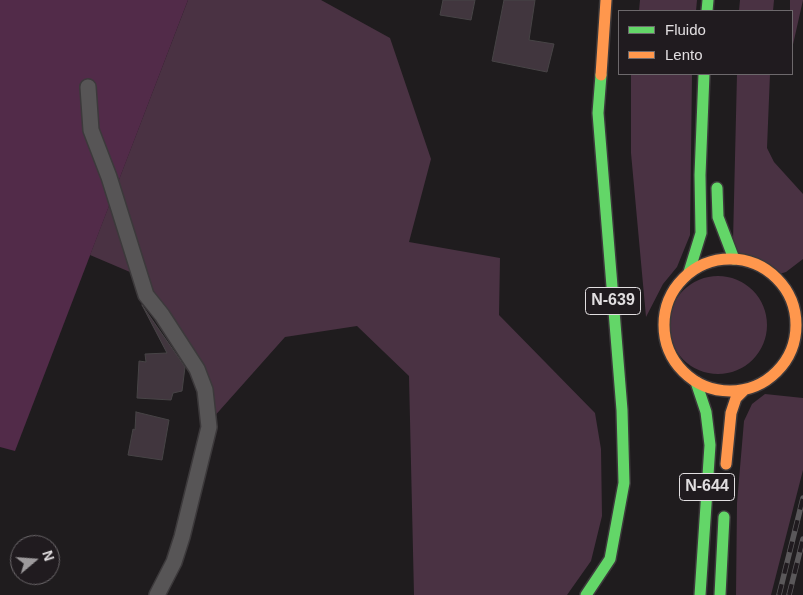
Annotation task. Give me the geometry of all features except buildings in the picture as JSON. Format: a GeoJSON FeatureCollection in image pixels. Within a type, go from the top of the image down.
{"type":"FeatureCollection","features":[{"type":"Feature","properties":{"kind":"highway","name":"N-639"},"geometry":{"type":"LineString","coordinates":[[586,595],[610,559],[624,483],[622,410],[598,113],[606,0]]}},
{"type":"Feature","properties":{"kind":"highway"},"geometry":{"type":"LineString","coordinates":[[689,272],[712,260],[734,259],[755,263],[778,279],[790,296],[796,314],[796,332],[791,350],[783,364],[762,383],[744,390],[727,391],[711,388],[696,382],[676,362],[669,350],[664,329],[666,308],[671,294],[689,272],[697,252],[701,233],[700,175],[704,75]]}},
{"type":"Feature","properties":{"kind":"highway"},"geometry":{"type":"LineString","coordinates":[[717,175],[718,217],[734,259]]}},
{"type":"Feature","properties":{"kind":"highway","name":"N-644"},"geometry":{"type":"LineString","coordinates":[[696,382],[706,412],[710,445],[700,595]]}},
{"type":"Feature","properties":{"kind":"highway","name":"N-644"},"geometry":{"type":"LineString","coordinates":[[725,481],[731,413],[736,398],[744,390]]}},
{"type":"Feature","properties":{"kind":"highway","name":"N-644"},"geometry":{"type":"LineString","coordinates":[[720,595],[724,509]]}},
{"type":"Feature","properties":{"kind":"street"},"geometry":{"type":"LineString","coordinates":[[88,87],[91,130],[109,177],[146,295],[162,315],[197,369],[205,390],[209,427],[182,537],[174,562],[157,595]]}},
{"type":"Feature","properties":{"kind":"shaded area"},"geometry":{"type":"Polygon","coordinates":[[[0,0],[188,0],[15,451],[0,447],[0,0]]]}},
{"type":"Feature","properties":{"kind":"shaded area"},"geometry":{"type":"Polygon","coordinates":[[[188,0],[321,0],[390,38],[431,159],[409,242],[500,258],[499,315],[595,413],[601,449],[602,516],[591,561],[567,595],[414,595],[409,376],[357,326],[285,337],[212,419],[198,374],[137,275],[90,255],[188,0]]]}},
{"type":"Feature","properties":{"kind":"shaded area"},"geometry":{"type":"Polygon","coordinates":[[[640,0],[697,0],[696,10],[639,10],[640,0]]]}},
{"type":"Feature","properties":{"kind":"shaded area"},"geometry":{"type":"Polygon","coordinates":[[[740,0],[774,0],[773,10],[739,10],[740,0]]]}},
{"type":"Feature","properties":{"kind":"shaded area"},"geometry":{"type":"Polygon","coordinates":[[[790,0],[803,0],[793,45],[793,10],[790,10],[790,0]]]}},
{"type":"Feature","properties":{"kind":"shaded area"},"geometry":{"type":"Polygon","coordinates":[[[631,75],[692,75],[690,235],[677,267],[663,284],[646,317],[631,153],[631,75]]]}},
{"type":"Feature","properties":{"kind":"shaded area"},"geometry":{"type":"Polygon","coordinates":[[[737,75],[770,75],[767,148],[774,162],[803,194],[803,259],[786,272],[773,276],[758,272],[742,261],[733,241],[737,75]]]}},
{"type":"Feature","properties":{"kind":"shaded area"},"geometry":{"type":"Polygon","coordinates":[[[718,276],[737,280],[753,290],[763,306],[767,325],[763,344],[753,360],[737,370],[718,374],[699,370],[683,360],[673,344],[669,325],[673,306],[683,290],[699,280],[718,276]]]}},
{"type":"Feature","properties":{"kind":"shaded area"},"geometry":{"type":"Polygon","coordinates":[[[765,394],[803,398],[803,470],[771,595],[736,595],[737,503],[744,421],[752,404],[765,394]]]}},
{"type":"Feature","properties":{"kind":"railway"},"geometry":{"type":"LineString","coordinates":[[779,595],[803,498]]}},
{"type":"Feature","properties":{"kind":"railway"},"geometry":{"type":"LineString","coordinates":[[789,595],[803,539]]}},
{"type":"Feature","properties":{"kind":"traffic: fast"},"geometry":{"type":"LineString","coordinates":[[707,10],[708,0]]}},
{"type":"Feature","properties":{"kind":"traffic: fast"},"geometry":{"type":"LineString","coordinates":[[586,595],[610,559],[624,483],[622,410],[598,113],[601,75]]}},
{"type":"Feature","properties":{"kind":"traffic: fast"},"geometry":{"type":"LineString","coordinates":[[689,272],[701,233],[700,175],[704,75]]}},
{"type":"Feature","properties":{"kind":"traffic: fast"},"geometry":{"type":"LineString","coordinates":[[717,188],[718,217],[734,259]]}},
{"type":"Feature","properties":{"kind":"traffic: fast"},"geometry":{"type":"LineString","coordinates":[[696,382],[706,412],[710,445],[700,595]]}},
{"type":"Feature","properties":{"kind":"traffic: fast"},"geometry":{"type":"LineString","coordinates":[[720,595],[724,517]]}},
{"type":"Feature","properties":{"kind":"traffic: slow"},"geometry":{"type":"LineString","coordinates":[[601,75],[606,0]]}},
{"type":"Feature","properties":{"kind":"traffic: slow"},"geometry":{"type":"LineString","coordinates":[[730,259],[743,260],[755,264],[777,278],[791,300],[795,312],[796,325],[795,338],[791,350],[777,372],[755,386],[743,390],[730,391],[717,390],[705,386],[683,372],[669,350],[665,338],[664,325],[665,312],[669,300],[683,278],[705,264],[717,260],[730,259]]}},
{"type":"Feature","properties":{"kind":"traffic: slow"},"geometry":{"type":"LineString","coordinates":[[726,464],[731,413],[736,398],[744,390]]}}]}
